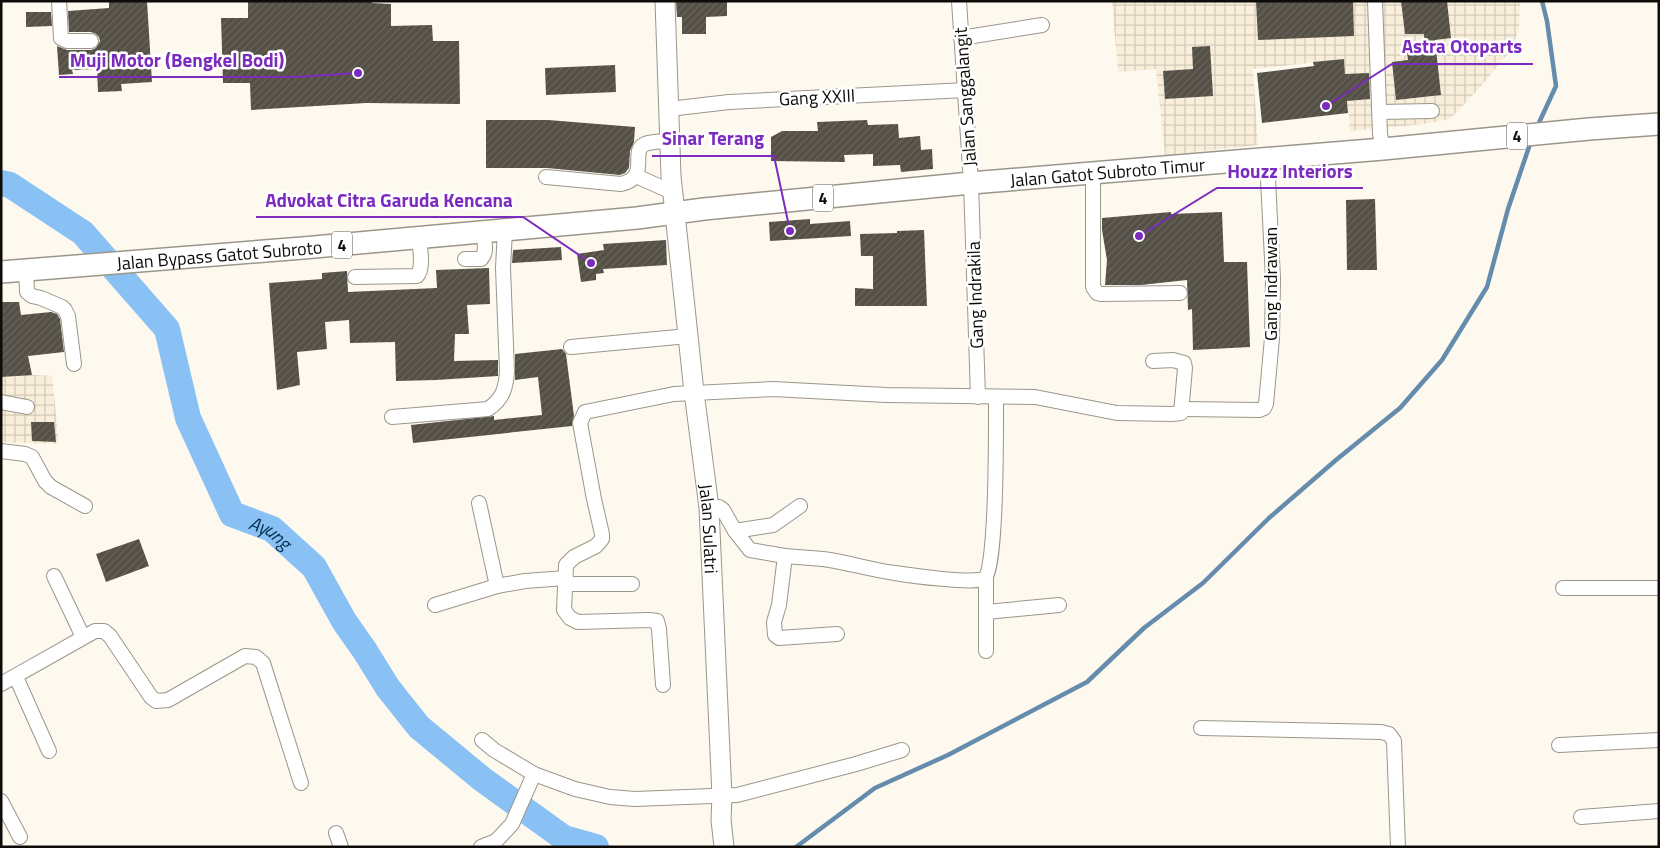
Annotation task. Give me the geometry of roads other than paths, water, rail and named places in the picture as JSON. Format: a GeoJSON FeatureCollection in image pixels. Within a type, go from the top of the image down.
{"type":"FeatureCollection","features":[{"type":"Feature","properties":{"kind":"highway","name":"Jalan Gatot Subroto Timur"},"geometry":{"type":"LineString","coordinates":[[676,213],[704,209],[971,188],[1093,174],[1659,124]]}},
{"type":"Feature","properties":{"kind":"highway","name":"Jalan Bypass Gatot Subroto"},"geometry":{"type":"LineString","coordinates":[[1,272],[419,238],[676,213]]}},
{"type":"Feature","properties":{"kind":"main road","name":"Jalan Sulatri"},"geometry":{"type":"LineString","coordinates":[[664,1],[672,192],[676,213],[694,392],[709,508],[722,796],[721,820],[724,847]]}},
{"type":"Feature","properties":{"kind":"street"},"geometry":{"type":"LineString","coordinates":[[59,1],[62,38],[67,41],[91,41]]}},
{"type":"Feature","properties":{"kind":"street","name":"Jalan Sanggalangit"},"geometry":{"type":"LineString","coordinates":[[959,1],[971,188]]}},
{"type":"Feature","properties":{"kind":"street"},"geometry":{"type":"LineString","coordinates":[[1375,1],[1383,149]]}},
{"type":"Feature","properties":{"kind":"street"},"geometry":{"type":"LineString","coordinates":[[961,38],[1042,25]]}},
{"type":"Feature","properties":{"kind":"street","name":"Gang XXIII"},"geometry":{"type":"LineString","coordinates":[[669,109],[729,102],[966,90]]}},
{"type":"Feature","properties":{"kind":"street"},"geometry":{"type":"LineString","coordinates":[[1380,112],[1432,111]]}},
{"type":"Feature","properties":{"kind":"street"},"geometry":{"type":"LineString","coordinates":[[546,176],[621,184],[631,182],[636,176],[639,150],[644,145],[670,141]]}},
{"type":"Feature","properties":{"kind":"street","name":"Gang Indrawan"},"geometry":{"type":"LineString","coordinates":[[1182,409],[1259,410],[1264,408],[1266,404],[1273,300],[1268,159]]}},
{"type":"Feature","properties":{"kind":"street"},"geometry":{"type":"LineString","coordinates":[[1093,174],[1094,291],[1101,294],[1180,293]]}},
{"type":"Feature","properties":{"kind":"street"},"geometry":{"type":"LineString","coordinates":[[636,176],[672,192]]}},
{"type":"Feature","properties":{"kind":"street","name":"Gang Indrakila"},"geometry":{"type":"LineString","coordinates":[[971,188],[978,397]]}},
{"type":"Feature","properties":{"kind":"street"},"geometry":{"type":"LineString","coordinates":[[392,418],[488,409],[496,404],[502,396],[506,384],[503,268],[505,230]]}},
{"type":"Feature","properties":{"kind":"street"},"geometry":{"type":"LineString","coordinates":[[465,259],[481,259],[483,257],[485,247],[483,232]]}},
{"type":"Feature","properties":{"kind":"street"},"geometry":{"type":"LineString","coordinates":[[355,277],[418,276],[421,267],[419,238]]}},
{"type":"Feature","properties":{"kind":"street"},"geometry":{"type":"LineString","coordinates":[[32,269],[28,292],[32,296],[62,307],[68,316],[74,364]]}},
{"type":"Feature","properties":{"kind":"street"},"geometry":{"type":"LineString","coordinates":[[571,347],[688,336]]}},
{"type":"Feature","properties":{"kind":"street"},"geometry":{"type":"LineString","coordinates":[[663,685],[660,629],[657,621],[578,622],[570,618],[564,610],[566,565],[574,557],[596,546],[602,539],[580,423],[585,412],[659,396],[694,392],[773,389],[886,395],[1034,397],[1117,413],[1181,413],[1184,363],[1173,360],[1153,361]]}},
{"type":"Feature","properties":{"kind":"street"},"geometry":{"type":"LineString","coordinates":[[986,651],[986,577],[990,566],[994,520],[996,397]]}},
{"type":"Feature","properties":{"kind":"street"},"geometry":{"type":"LineString","coordinates":[[1,402],[27,407]]}},
{"type":"Feature","properties":{"kind":"street"},"geometry":{"type":"LineString","coordinates":[[1,451],[25,454],[32,457],[45,481],[51,487],[85,506]]}},
{"type":"Feature","properties":{"kind":"street"},"geometry":{"type":"LineString","coordinates":[[479,503],[497,586]]}},
{"type":"Feature","properties":{"kind":"street"},"geometry":{"type":"LineString","coordinates":[[734,531],[774,525],[800,506]]}},
{"type":"Feature","properties":{"kind":"street"},"geometry":{"type":"LineString","coordinates":[[709,508],[723,510],[734,531],[750,550],[786,556],[825,559],[895,573],[938,578],[976,582],[984,580],[986,577]]}},
{"type":"Feature","properties":{"kind":"street"},"geometry":{"type":"LineString","coordinates":[[786,556],[779,605],[774,622],[775,635],[779,638],[837,634]]}},
{"type":"Feature","properties":{"kind":"street"},"geometry":{"type":"LineString","coordinates":[[54,576],[82,637]]}},
{"type":"Feature","properties":{"kind":"street"},"geometry":{"type":"LineString","coordinates":[[435,605],[497,586],[525,581],[632,584]]}},
{"type":"Feature","properties":{"kind":"street"},"geometry":{"type":"LineString","coordinates":[[1563,588],[1659,588]]}},
{"type":"Feature","properties":{"kind":"street"},"geometry":{"type":"LineString","coordinates":[[986,612],[1058,605]]}},
{"type":"Feature","properties":{"kind":"street"},"geometry":{"type":"LineString","coordinates":[[1,684],[95,631],[104,631],[110,636],[151,697],[156,701],[168,700],[245,656],[253,656],[263,663],[301,783]]}},
{"type":"Feature","properties":{"kind":"street"},"geometry":{"type":"LineString","coordinates":[[16,677],[50,751]]}},
{"type":"Feature","properties":{"kind":"street"},"geometry":{"type":"LineString","coordinates":[[1201,728],[1381,732],[1389,734],[1394,741],[1398,847]]}},
{"type":"Feature","properties":{"kind":"street"},"geometry":{"type":"LineString","coordinates":[[482,740],[494,750],[534,774],[575,789],[610,797],[635,799],[737,795],[902,750]]}},
{"type":"Feature","properties":{"kind":"street"},"geometry":{"type":"LineString","coordinates":[[1559,745],[1659,740]]}},
{"type":"Feature","properties":{"kind":"street"},"geometry":{"type":"LineString","coordinates":[[481,847],[498,844],[512,824],[534,774]]}},
{"type":"Feature","properties":{"kind":"street"},"geometry":{"type":"LineString","coordinates":[[1,801],[20,837]]}},
{"type":"Feature","properties":{"kind":"street"},"geometry":{"type":"LineString","coordinates":[[1581,816],[1659,811]]}},
{"type":"Feature","properties":{"kind":"street"},"geometry":{"type":"LineString","coordinates":[[336,833],[340,847]]}},
{"type":"Feature","properties":{"kind":"waterway"},"geometry":{"type":"LineString","coordinates":[[1537,127],[1556,86],[1547,21],[1542,1]]}},
{"type":"Feature","properties":{"kind":"waterway"},"geometry":{"type":"LineString","coordinates":[[796,847],[875,788],[948,755],[1087,682],[1144,628],[1203,583],[1269,518],[1400,408],[1442,360],[1487,287],[1508,209],[1531,141]]}},
{"type":"Feature","properties":{"kind":"waterway","name":"Ayung"},"geometry":{"type":"LineString","coordinates":[[1,183],[10,185],[83,233],[167,329],[188,418],[232,514],[272,529],[314,567],[344,621],[388,688],[419,727],[482,779],[564,838],[596,847]]}},
{"type":"Feature","properties":{"kind":"place","name":"Muji Motor (Bengkel Bodi)"},"geometry":{"type":"Point","coordinates":[358,73]}},
{"type":"Feature","properties":{"kind":"place","name":"Astra Otoparts"},"geometry":{"type":"Point","coordinates":[1326,106]}},
{"type":"Feature","properties":{"kind":"place","name":"Sinar Terang"},"geometry":{"type":"Point","coordinates":[790,231]}},
{"type":"Feature","properties":{"kind":"place","name":"Houzz Interiors"},"geometry":{"type":"Point","coordinates":[1139,236]}},
{"type":"Feature","properties":{"kind":"place","name":"Advokat Citra Garuda Kencana"},"geometry":{"type":"Point","coordinates":[591,263]}}]}
